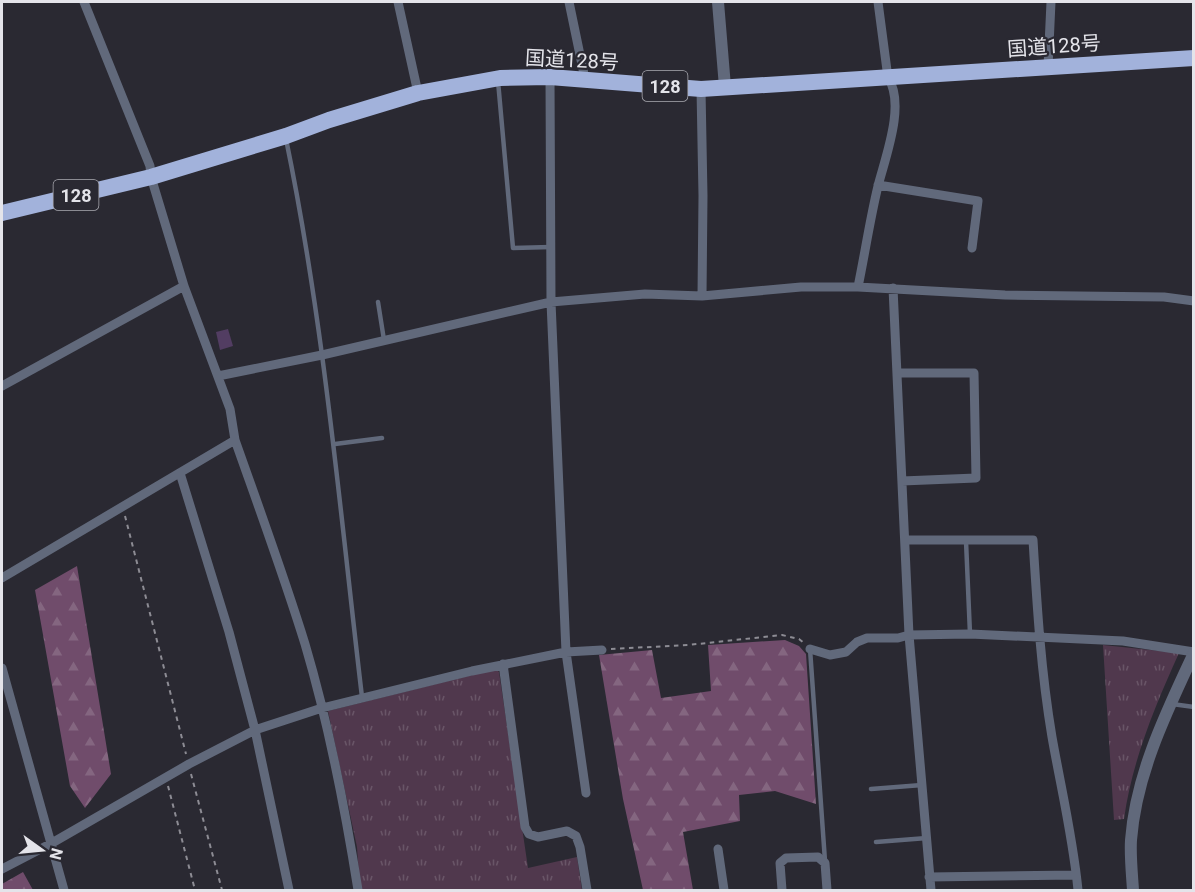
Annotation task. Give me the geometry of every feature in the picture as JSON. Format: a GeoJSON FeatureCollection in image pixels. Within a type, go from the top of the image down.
{"type":"FeatureCollection","features":[{"type":"Feature","properties":{"kind":"highway","name":"国道128号"},"geometry":{"type":"LineString","coordinates":[[2,213],[151,177],[418,93],[498,79],[550,77],[701,89],[1194,58]]}},
{"type":"Feature","properties":{"kind":"street"},"geometry":{"type":"LineString","coordinates":[[84,2],[150,166],[151,177],[184,286],[230,409],[235,441],[305,645],[322,708],[347,820],[358,891]]}},
{"type":"Feature","properties":{"kind":"street"},"geometry":{"type":"LineString","coordinates":[[398,2],[418,93]]}},
{"type":"Feature","properties":{"kind":"street"},"geometry":{"type":"LineString","coordinates":[[569,2],[585,79]]}},
{"type":"Feature","properties":{"kind":"street"},"geometry":{"type":"LineString","coordinates":[[718,2],[725,87]]}},
{"type":"Feature","properties":{"kind":"street"},"geometry":{"type":"LineString","coordinates":[[858,287],[878,185],[891,141],[892,129],[892,85],[888,78],[878,2]]}},
{"type":"Feature","properties":{"kind":"street"},"geometry":{"type":"LineString","coordinates":[[1048,67],[1051,2]]}},
{"type":"Feature","properties":{"kind":"street"},"geometry":{"type":"LineString","coordinates":[[550,77],[551,302],[566,652],[586,793]]}},
{"type":"Feature","properties":{"kind":"street"},"geometry":{"type":"LineString","coordinates":[[701,89],[702,296]]}},
{"type":"Feature","properties":{"kind":"street"},"geometry":{"type":"LineString","coordinates":[[878,185],[978,201],[972,248]]}},
{"type":"Feature","properties":{"kind":"street"},"geometry":{"type":"LineString","coordinates":[[2,386],[184,286]]}},
{"type":"Feature","properties":{"kind":"street"},"geometry":{"type":"LineString","coordinates":[[218,375],[551,302],[645,294],[702,296],[801,287],[858,287],[1005,295],[1164,297],[1194,301]]}},
{"type":"Feature","properties":{"kind":"street"},"geometry":{"type":"LineString","coordinates":[[893,288],[909,635],[931,891]]}},
{"type":"Feature","properties":{"kind":"street"},"geometry":{"type":"LineString","coordinates":[[897,373],[974,373],[976,478],[902,481]]}},
{"type":"Feature","properties":{"kind":"street"},"geometry":{"type":"LineString","coordinates":[[2,578],[235,441]]}},
{"type":"Feature","properties":{"kind":"street"},"geometry":{"type":"LineString","coordinates":[[180,473],[229,632],[255,730],[289,891]]}},
{"type":"Feature","properties":{"kind":"street"},"geometry":{"type":"LineString","coordinates":[[905,540],[1033,540],[1039,638],[1052,736],[1066,807],[1078,891]]}},
{"type":"Feature","properties":{"kind":"street"},"geometry":{"type":"LineString","coordinates":[[810,649],[830,655],[846,652],[857,642],[867,638],[970,634],[1123,641],[1194,653],[1170,704],[1144,772],[1136,805],[1131,842],[1133,891]]}},
{"type":"Feature","properties":{"kind":"street"},"geometry":{"type":"LineString","coordinates":[[2,869],[52,843],[189,764],[255,730],[362,697],[503,664],[566,652],[602,650]]}},
{"type":"Feature","properties":{"kind":"street"},"geometry":{"type":"LineString","coordinates":[[503,664],[525,827],[529,834],[538,837],[567,831],[576,836],[580,847],[586,891]]}},
{"type":"Feature","properties":{"kind":"street"},"geometry":{"type":"LineString","coordinates":[[2,668],[64,891]]}},
{"type":"Feature","properties":{"kind":"street"},"geometry":{"type":"LineString","coordinates":[[718,849],[724,891]]}},
{"type":"Feature","properties":{"kind":"street"},"geometry":{"type":"LineString","coordinates":[[782,891],[780,863],[786,858],[818,857],[825,863],[827,891]]}},
{"type":"Feature","properties":{"kind":"street"},"geometry":{"type":"LineString","coordinates":[[929,877],[1076,875]]}},
{"type":"Feature","properties":{"kind":"lane"},"geometry":{"type":"LineString","coordinates":[[498,79],[513,248],[551,247]]}},
{"type":"Feature","properties":{"kind":"lane"},"geometry":{"type":"LineString","coordinates":[[286,136],[307,247],[335,444],[362,697]]}},
{"type":"Feature","properties":{"kind":"lane"},"geometry":{"type":"LineString","coordinates":[[378,302],[384,340]]}},
{"type":"Feature","properties":{"kind":"lane"},"geometry":{"type":"LineString","coordinates":[[335,444],[382,438]]}},
{"type":"Feature","properties":{"kind":"lane"},"geometry":{"type":"LineString","coordinates":[[966,541],[970,634]]}},
{"type":"Feature","properties":{"kind":"lane"},"geometry":{"type":"LineString","coordinates":[[810,649],[825,863]]}},
{"type":"Feature","properties":{"kind":"lane"},"geometry":{"type":"LineString","coordinates":[[1170,704],[1194,707]]}},
{"type":"Feature","properties":{"kind":"lane"},"geometry":{"type":"LineString","coordinates":[[871,789],[921,785]]}},
{"type":"Feature","properties":{"kind":"lane"},"geometry":{"type":"LineString","coordinates":[[876,842],[927,838]]}},
{"type":"Feature","properties":{"kind":"path"},"geometry":{"type":"LineString","coordinates":[[122,507],[222,891]]}},
{"type":"Feature","properties":{"kind":"path"},"geometry":{"type":"LineString","coordinates":[[602,650],[688,645],[782,635],[799,639],[810,649]]}},
{"type":"Feature","properties":{"kind":"path"},"geometry":{"type":"LineString","coordinates":[[165,778],[195,891]]}},
{"type":"Feature","properties":{"kind":"green space"},"geometry":{"type":"Polygon","coordinates":[[[77,566],[111,774],[85,808],[70,786],[35,590],[77,566]]]}},
{"type":"Feature","properties":{"kind":"green space"},"geometry":{"type":"Polygon","coordinates":[[[785,640],[799,646],[806,654],[816,804],[775,791],[739,795],[740,821],[683,832],[693,890],[643,890],[623,799],[599,655],[652,650],[661,698],[711,691],[708,645],[785,640]]]}},
{"type":"Feature","properties":{"kind":"green space"},"geometry":{"type":"Polygon","coordinates":[[[1103,645],[1179,653],[1153,714],[1139,755],[1124,819],[1114,820],[1103,645]]]}},
{"type":"Feature","properties":{"kind":"green space"},"geometry":{"type":"Polygon","coordinates":[[[496,669],[499,672],[528,868],[577,857],[582,890],[360,890],[357,847],[328,711],[496,669]]]}},
{"type":"Feature","properties":{"kind":"green space"},"geometry":{"type":"Polygon","coordinates":[[[23,872],[33,890],[2,890],[2,884],[23,872]]]}},
{"type":"Feature","properties":{"kind":"building"},"geometry":{"type":"Polygon","coordinates":[[[228,329],[233,346],[220,350],[216,332],[228,329]]]}}]}
